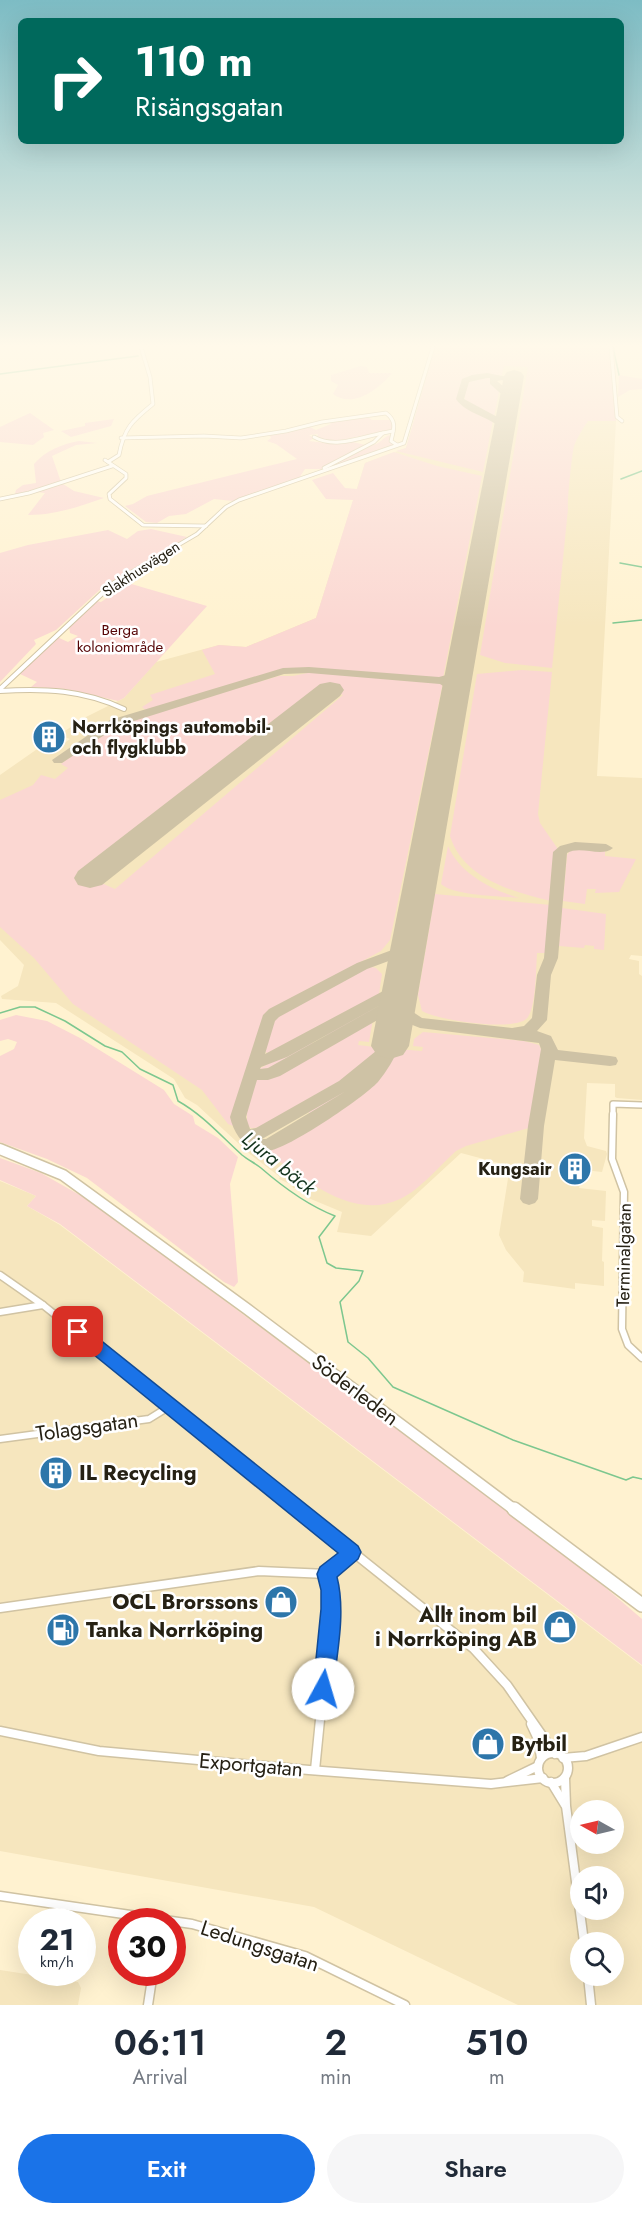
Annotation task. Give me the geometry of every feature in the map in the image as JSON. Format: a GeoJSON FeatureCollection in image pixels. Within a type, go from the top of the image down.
{"type":"FeatureCollection","features":[{"type":"Feature","properties":{"kind":"main road","name":"Söderleden"},"geometry":{"type":"LineString","coordinates":[[0,1149],[63,1175],[621,1590],[642,1609]]}},
{"type":"Feature","properties":{"kind":"main road","name":"Söderleden"},"geometry":{"type":"LineString","coordinates":[[0,1155],[40,1169],[88,1193]]}},
{"type":"Feature","properties":{"kind":"street"},"geometry":{"type":"LineString","coordinates":[[112,466],[106,461],[119,454],[121,441]]}},
{"type":"Feature","properties":{"kind":"street"},"geometry":{"type":"LineString","coordinates":[[319,441],[322,443],[333,443],[345,441]]}},
{"type":"Feature","properties":{"kind":"street"},"geometry":{"type":"LineString","coordinates":[[318,473],[375,441]]}},
{"type":"Feature","properties":{"kind":"street"},"geometry":{"type":"LineString","coordinates":[[391,441],[397,445],[406,441]]}},
{"type":"Feature","properties":{"kind":"street","name":"Slakthusvägen"},"geometry":{"type":"LineString","coordinates":[[0,690],[111,585],[206,526],[226,507],[239,500],[397,445]]}},
{"type":"Feature","properties":{"kind":"street"},"geometry":{"type":"LineString","coordinates":[[0,499],[24,495],[78,475],[112,466]]}},
{"type":"Feature","properties":{"kind":"street","name":"Slakthusvägen"},"geometry":{"type":"LineString","coordinates":[[112,466],[126,474],[126,478],[109,494],[110,499],[143,525],[206,526]]}},
{"type":"Feature","properties":{"kind":"street"},"geometry":{"type":"LineString","coordinates":[[0,690],[39,688],[62,690],[110,702],[124,710]]}},
{"type":"Feature","properties":{"kind":"street","name":"Terminalgatan"},"geometry":{"type":"LineString","coordinates":[[642,1105],[613,1104],[612,1159],[624,1192],[622,1329],[628,1345],[642,1358]]}},
{"type":"Feature","properties":{"kind":"street"},"geometry":{"type":"LineString","coordinates":[[0,1275],[43,1305],[490,1664],[559,1756],[566,1774],[566,1806],[583,1932]]}},
{"type":"Feature","properties":{"kind":"street"},"geometry":{"type":"LineString","coordinates":[[0,1312],[43,1305]]}},
{"type":"Feature","properties":{"kind":"street","name":"Tolagsgatan"},"geometry":{"type":"LineString","coordinates":[[0,1439],[149,1419],[170,1406]]}},
{"type":"Feature","properties":{"kind":"street"},"geometry":{"type":"LineString","coordinates":[[0,1608],[259,1571],[327,1574],[351,1552]]}},
{"type":"Feature","properties":{"kind":"street"},"geometry":{"type":"LineString","coordinates":[[315,1770],[331,1609],[331,1590],[327,1574]]}},
{"type":"Feature","properties":{"kind":"street"},"geometry":{"type":"LineString","coordinates":[[522,1706],[538,1739],[539,1762],[547,1780],[566,1806]]}},
{"type":"Feature","properties":{"kind":"street","name":"Exportgatan"},"geometry":{"type":"LineString","coordinates":[[0,1731],[99,1751],[491,1784],[547,1780]]}},
{"type":"Feature","properties":{"kind":"street"},"geometry":{"type":"LineString","coordinates":[[539,1762],[547,1754],[586,1756],[642,1737]]}},
{"type":"Feature","properties":{"kind":"street"},"geometry":{"type":"LineString","coordinates":[[547,1780],[559,1782],[586,1756]]}},
{"type":"Feature","properties":{"kind":"street","name":"Exportgatan"},"geometry":{"type":"LineString","coordinates":[[503,1782],[539,1762]]}},
{"type":"Feature","properties":{"kind":"street","name":"Ledungsgatan"},"geometry":{"type":"LineString","coordinates":[[0,1896],[108,1912]]}},
{"type":"Feature","properties":{"kind":"street","name":"Ledungsgatan"},"geometry":{"type":"LineString","coordinates":[[186,1925],[222,1931],[305,1956],[405,2005]]}},
{"type":"Feature","properties":{"kind":"street"},"geometry":{"type":"LineString","coordinates":[[148,2005],[151,1986]]}},
{"type":"Feature","properties":{"kind":"street"},"geometry":{"type":"LineString","coordinates":[[589,1986],[591,2005]]}},
{"type":"Feature","properties":{"kind":"shaded area"},"geometry":{"type":"Polygon","coordinates":[[[408,441],[615,441],[597,776],[642,778],[642,956],[631,955],[629,959],[639,961],[639,974],[642,976],[642,1100],[615,1097],[615,1084],[587,1083],[584,1138],[587,1146],[606,1151],[607,1154],[602,1172],[584,1170],[579,1188],[606,1191],[605,1221],[592,1220],[592,1226],[603,1228],[604,1286],[575,1283],[575,1289],[523,1282],[524,1272],[506,1250],[499,1235],[510,1166],[461,1153],[371,1236],[337,1232],[342,1212],[306,1197],[292,1185],[279,1179],[280,1177],[251,1155],[197,1105],[185,1098],[174,1079],[56,1003],[2,999],[1,996],[18,986],[24,965],[0,940],[0,775],[43,745],[55,750],[70,739],[59,735],[84,718],[124,698],[156,662],[219,645],[246,647],[316,618],[365,463],[406,448],[408,441]]]}},
{"type":"Feature","properties":{"kind":"shaded area"},"geometry":{"type":"Polygon","coordinates":[[[0,1181],[36,1196],[27,1206],[60,1225],[642,1666],[642,2005],[518,2005],[314,1907],[0,1851],[0,1181]]]}},
{"type":"Feature","properties":{"kind":"shaded area"},"geometry":{"type":"Polygon","coordinates":[[[0,1970],[18,1973],[18,1986],[80,1986],[81,1988],[78,2005],[0,2005],[0,1970]]]}},
{"type":"Feature","properties":{"kind":"green space"},"geometry":{"type":"Polygon","coordinates":[[[0,441],[39,441],[33,445],[0,441]]]}},
{"type":"Feature","properties":{"kind":"green space"},"geometry":{"type":"Polygon","coordinates":[[[79,441],[97,443],[76,445],[52,456],[61,482],[18,496],[15,494],[16,490],[23,485],[36,483],[34,464],[43,455],[60,446],[79,441]]]}},
{"type":"Feature","properties":{"kind":"green space"},"geometry":{"type":"Polygon","coordinates":[[[267,441],[310,441],[334,444],[351,441],[371,445],[381,441],[392,441],[393,446],[338,465],[328,464],[322,469],[305,469],[299,478],[233,501],[214,499],[186,514],[169,516],[157,523],[146,522],[125,506],[147,496],[297,459],[276,444],[267,441]]]}},
{"type":"Feature","properties":{"kind":"green space"},"geometry":{"type":"Polygon","coordinates":[[[408,441],[489,441],[483,472],[396,451],[406,448],[408,441]]]}},
{"type":"Feature","properties":{"kind":"green space"},"geometry":{"type":"Polygon","coordinates":[[[516,441],[577,441],[570,478],[552,668],[505,663],[480,655],[516,441]]]}},
{"type":"Feature","properties":{"kind":"green space"},"geometry":{"type":"Polygon","coordinates":[[[394,452],[437,466],[482,476],[443,678],[291,668],[147,711],[142,707],[153,700],[150,695],[215,674],[202,650],[219,645],[246,647],[316,618],[353,500],[326,499],[312,480],[333,473],[345,488],[357,489],[365,463],[394,452]]]}},
{"type":"Feature","properties":{"kind":"green space"},"geometry":{"type":"Polygon","coordinates":[[[63,484],[74,491],[104,498],[57,512],[28,515],[45,493],[37,492],[63,484]]]}},
{"type":"Feature","properties":{"kind":"green space"},"geometry":{"type":"Polygon","coordinates":[[[151,529],[187,537],[105,585],[56,630],[34,640],[36,644],[0,682],[0,553],[28,545],[108,530],[127,539],[138,531],[151,529]]]}},
{"type":"Feature","properties":{"kind":"green space","name":"Berga koloniområde"},"geometry":{"type":"Polygon","coordinates":[[[121,581],[207,606],[124,698],[118,701],[66,689],[31,687],[37,682],[20,674],[57,637],[68,642],[78,636],[70,633],[69,626],[96,601],[101,602],[110,596],[105,593],[121,581]]]}},
{"type":"Feature","properties":{"kind":"green space"},"geometry":{"type":"Polygon","coordinates":[[[522,670],[552,672],[538,814],[540,823],[560,852],[556,852],[551,901],[505,888],[477,873],[456,850],[450,836],[477,674],[522,670]]]}},
{"type":"Feature","properties":{"kind":"green space"},"geometry":{"type":"Polygon","coordinates":[[[312,672],[443,682],[390,940],[381,951],[283,1004],[263,1020],[235,1115],[236,1127],[228,1124],[202,1090],[73,1004],[34,958],[0,927],[0,800],[33,785],[41,775],[55,779],[68,768],[61,764],[118,723],[279,676],[312,672]],[[321,687],[81,874],[115,889],[343,695],[321,687]]]}},
{"type":"Feature","properties":{"kind":"green space"},"geometry":{"type":"Polygon","coordinates":[[[448,846],[460,865],[478,880],[519,898],[467,893],[447,888],[441,884],[448,846]]]}},
{"type":"Feature","properties":{"kind":"green space"},"geometry":{"type":"Polygon","coordinates":[[[581,848],[605,850],[605,856],[636,859],[619,892],[595,893],[596,889],[587,889],[585,904],[563,901],[567,855],[570,851],[581,848]]]}},
{"type":"Feature","properties":{"kind":"green space"},"geometry":{"type":"Polygon","coordinates":[[[435,894],[551,905],[546,953],[537,953],[531,1011],[528,1017],[521,1022],[494,1025],[443,1018],[422,1011],[418,995],[435,894]]]}},
{"type":"Feature","properties":{"kind":"green space"},"geometry":{"type":"Polygon","coordinates":[[[562,908],[606,914],[604,950],[585,945],[584,948],[559,946],[562,908]]]}},
{"type":"Feature","properties":{"kind":"green space"},"geometry":{"type":"Polygon","coordinates":[[[367,966],[376,968],[382,974],[379,994],[376,997],[274,1054],[271,1055],[264,1051],[271,1022],[276,1015],[367,966]]]}},
{"type":"Feature","properties":{"kind":"green space"},"geometry":{"type":"Polygon","coordinates":[[[372,1005],[374,1009],[370,1014],[333,1036],[326,1036],[329,1031],[372,1005]]]}},
{"type":"Feature","properties":{"kind":"green space"},"geometry":{"type":"Polygon","coordinates":[[[16,1015],[47,1021],[80,1038],[164,1090],[174,1104],[193,1116],[195,1124],[218,1138],[238,1157],[230,1184],[238,1282],[234,1287],[224,1282],[87,1178],[47,1159],[0,1142],[0,1056],[14,1049],[17,1042],[8,1039],[0,1041],[0,1020],[16,1015]]]}},
{"type":"Feature","properties":{"kind":"green space"},"geometry":{"type":"Polygon","coordinates":[[[373,1019],[369,1042],[359,1041],[358,1045],[383,1048],[370,1062],[353,1075],[265,1127],[251,1128],[247,1125],[247,1111],[257,1076],[270,1076],[279,1072],[373,1019]]]}},
{"type":"Feature","properties":{"kind":"green space"},"geometry":{"type":"Polygon","coordinates":[[[423,1032],[524,1041],[539,1045],[542,1061],[532,1127],[456,1151],[408,1195],[382,1205],[363,1205],[328,1193],[264,1150],[361,1093],[377,1078],[396,1049],[422,1051],[423,1047],[413,1046],[414,1039],[423,1032]]]}},
{"type":"Feature","properties":{"kind":"green space"},"geometry":{"type":"Polygon","coordinates":[[[311,1042],[314,1045],[282,1066],[261,1071],[259,1069],[305,1043],[311,1042]]]}},
{"type":"Feature","properties":{"kind":"green space"},"geometry":{"type":"Polygon","coordinates":[[[386,1055],[354,1092],[322,1111],[310,1114],[308,1111],[313,1105],[358,1079],[386,1055]]]}},
{"type":"Feature","properties":{"kind":"green space"},"geometry":{"type":"Polygon","coordinates":[[[0,1158],[41,1173],[92,1202],[498,1504],[599,1582],[642,1619],[642,1665],[60,1224],[27,1206],[36,1196],[0,1180],[0,1158]]]}},
{"type":"Feature","properties":{"kind":"waterway"},"geometry":{"type":"LineString","coordinates":[[621,479],[642,471]]}},
{"type":"Feature","properties":{"kind":"waterway"},"geometry":{"type":"LineString","coordinates":[[620,563],[642,567]]}},
{"type":"Feature","properties":{"kind":"waterway"},"geometry":{"type":"LineString","coordinates":[[613,623],[642,620]]}},
{"type":"Feature","properties":{"kind":"waterway","name":"Ljura bäck"},"geometry":{"type":"LineString","coordinates":[[0,1013],[20,1007],[35,1007],[65,1021],[105,1046],[122,1052],[140,1069],[173,1085],[178,1101],[204,1119],[244,1157],[296,1195],[335,1216],[319,1237],[327,1263],[336,1268],[363,1271],[359,1281],[340,1302],[348,1342],[368,1358],[393,1387],[513,1440],[626,1480],[633,1477],[642,1479]]}},
{"type":"Feature","properties":{"kind":"taxiway"},"geometry":{"type":"LineString","coordinates":[[440,681],[455,676],[461,661]]}},
{"type":"Feature","properties":{"kind":"taxiway"},"geometry":{"type":"LineString","coordinates":[[58,760],[114,723],[283,671],[309,670],[440,681]]}},
{"type":"Feature","properties":{"kind":"taxiway"},"geometry":{"type":"LineString","coordinates":[[440,681],[454,687],[454,702]]}},
{"type":"Feature","properties":{"kind":"taxiway"},"geometry":{"type":"LineString","coordinates":[[512,1033],[529,1030],[539,1020],[544,975],[551,958],[560,852],[575,846],[606,848]]}},
{"type":"Feature","properties":{"kind":"taxiway"},"geometry":{"type":"LineString","coordinates":[[254,1063],[268,1019],[274,1013],[362,966],[408,949]]}},
{"type":"Feature","properties":{"kind":"taxiway"},"geometry":{"type":"LineString","coordinates":[[254,1063],[282,1053],[402,986]]}},
{"type":"Feature","properties":{"kind":"taxiway"},"geometry":{"type":"LineString","coordinates":[[400,996],[404,1013],[420,1023],[538,1036],[546,1040],[554,1055],[610,1061]]}},
{"type":"Feature","properties":{"kind":"taxiway"},"geometry":{"type":"LineString","coordinates":[[251,1074],[268,1075],[399,1001]]}},
{"type":"Feature","properties":{"kind":"taxiway"},"geometry":{"type":"LineString","coordinates":[[251,1074],[238,1117],[239,1123],[244,1133],[252,1141],[269,1145],[322,1116],[357,1092],[384,1063],[392,1046]]}},
{"type":"Feature","properties":{"kind":"taxiway"},"geometry":{"type":"LineString","coordinates":[[529,1199],[536,1126],[549,1049]]}},
{"type":"Feature","properties":{"kind":"taxiway"},"geometry":{"type":"LineString","coordinates":[[246,1135],[259,1134],[345,1085],[381,1055]]}},
{"type":"Feature","properties":{"kind":"taxiway"},"geometry":{"type":"LineString","coordinates":[[251,1074],[254,1063]]}},
{"type":"Feature","properties":{"kind":"runway"},"geometry":{"type":"LineString","coordinates":[[390,1046],[502,441]]}},
{"type":"Feature","properties":{"kind":"runway"},"geometry":{"type":"LineString","coordinates":[[90,878],[330,690]]}},
{"type":"Feature","properties":{"kind":"place","name":"Norrköpings automobil- och flygklubb"},"geometry":{"type":"Point","coordinates":[49,737]}},
{"type":"Feature","properties":{"kind":"place","name":"Kungsair"},"geometry":{"type":"Point","coordinates":[575,1169]}},
{"type":"Feature","properties":{"kind":"place","name":"IL Recycling"},"geometry":{"type":"Point","coordinates":[56,1473]}},
{"type":"Feature","properties":{"kind":"place","name":"OCL Brorssons"},"geometry":{"type":"Point","coordinates":[281,1602]}},
{"type":"Feature","properties":{"kind":"place","name":"Allt inom bil i Norrköping AB"},"geometry":{"type":"Point","coordinates":[560,1627]}},
{"type":"Feature","properties":{"kind":"place","name":"Tanka Norrköping"},"geometry":{"type":"Point","coordinates":[63,1630]}},
{"type":"Feature","properties":{"kind":"place","name":"Bytbil"},"geometry":{"type":"Point","coordinates":[488,1744]}},
{"type":"Feature","properties":{"kind":"route"},"geometry":{"type":"LineString","coordinates":[[78,1332],[351,1552],[327,1574],[331,1590],[331,1609],[323,1689]]}}]}
